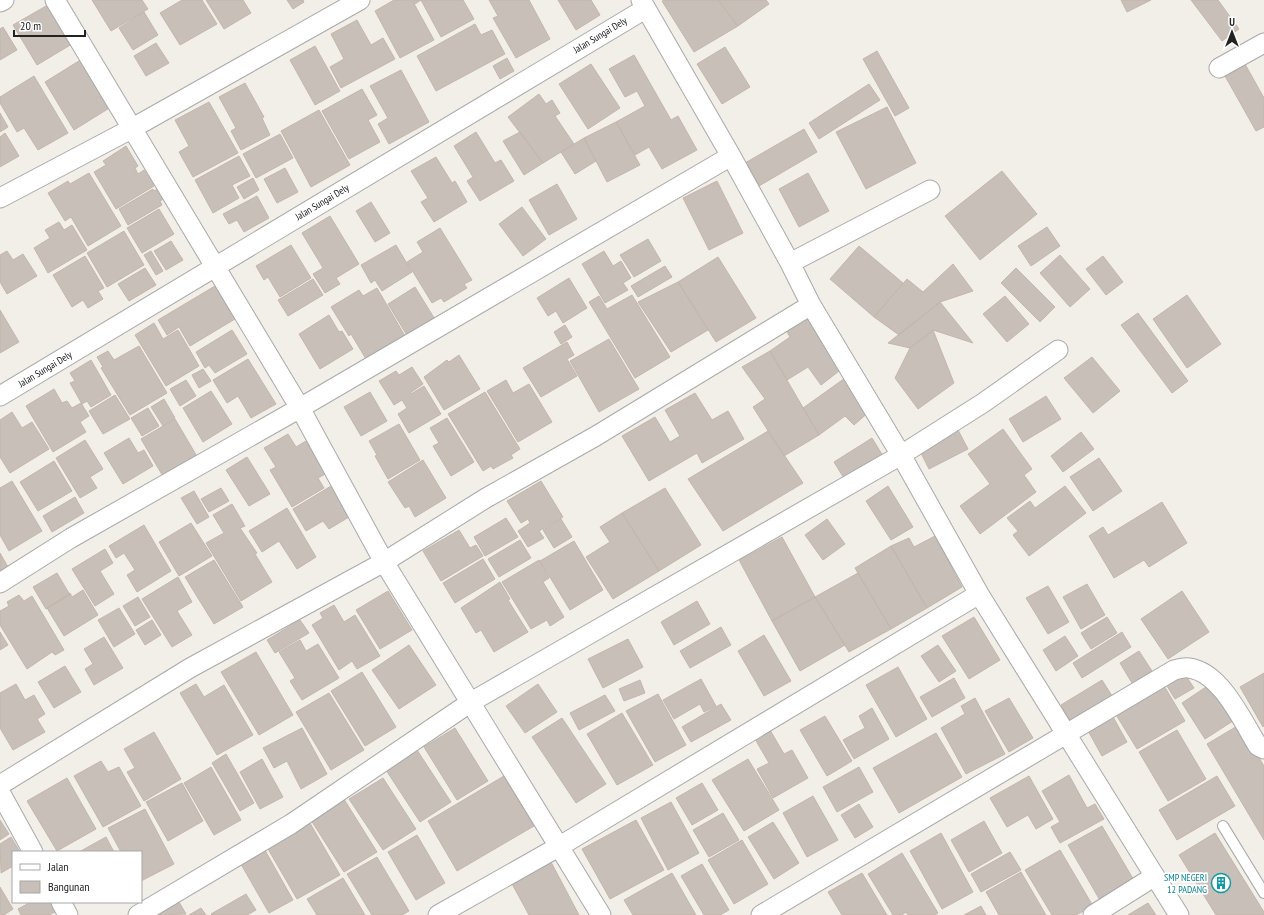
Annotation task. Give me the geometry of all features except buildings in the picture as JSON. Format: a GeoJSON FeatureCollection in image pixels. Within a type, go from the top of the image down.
{"type":"FeatureCollection","features":[{"type":"Feature","properties":{"kind":"street"},"geometry":{"type":"LineString","coordinates":[[0,2],[4,0]]}},
{"type":"Feature","properties":{"kind":"street"},"geometry":{"type":"LineString","coordinates":[[55,0],[131,129],[216,266],[300,408],[384,562],[602,915]]}},
{"type":"Feature","properties":{"kind":"street"},"geometry":{"type":"LineString","coordinates":[[0,198],[131,129],[360,0]]}},
{"type":"Feature","properties":{"kind":"street"},"geometry":{"type":"LineString","coordinates":[[643,4],[731,156],[790,263],[811,305],[901,455],[978,594],[1179,915]]}},
{"type":"Feature","properties":{"kind":"street","name":"Jalan Sungai Dely"},"geometry":{"type":"LineString","coordinates":[[0,396],[216,266],[643,4]]}},
{"type":"Feature","properties":{"kind":"street"},"geometry":{"type":"LineString","coordinates":[[1218,68],[1264,43]]}},
{"type":"Feature","properties":{"kind":"street"},"geometry":{"type":"LineString","coordinates":[[0,583],[71,538],[300,408],[731,156]]}},
{"type":"Feature","properties":{"kind":"street"},"geometry":{"type":"LineString","coordinates":[[790,263],[930,190]]}},
{"type":"Feature","properties":{"kind":"street"},"geometry":{"type":"LineString","coordinates":[[0,785],[190,668],[384,562],[486,498],[596,436],[811,305]]}},
{"type":"Feature","properties":{"kind":"street"},"geometry":{"type":"LineString","coordinates":[[138,915],[291,824],[471,702],[901,455],[927,437],[983,403],[1058,350]]}},
{"type":"Feature","properties":{"kind":"street"},"geometry":{"type":"LineString","coordinates":[[438,915],[560,846],[978,594]]}},
{"type":"Feature","properties":{"kind":"street"},"geometry":{"type":"LineString","coordinates":[[761,915],[1174,670],[1189,668],[1202,672],[1215,682],[1229,698],[1258,746],[1264,749]]}},
{"type":"Feature","properties":{"kind":"street"},"geometry":{"type":"LineString","coordinates":[[0,792],[32,851]]}},
{"type":"Feature","properties":{"kind":"street"},"geometry":{"type":"LineString","coordinates":[[1093,915],[1155,876]]}},
{"type":"Feature","properties":{"kind":"street"},"geometry":{"type":"LineString","coordinates":[[62,903],[68,915]]}},
{"type":"Feature","properties":{"kind":"lane"},"geometry":{"type":"LineString","coordinates":[[1223,826],[1264,893]]}},
{"type":"Feature","properties":{"kind":"place","name":"SMP NEGERI 12 PADANG"},"geometry":{"type":"Point","coordinates":[1221,883]}}]}
